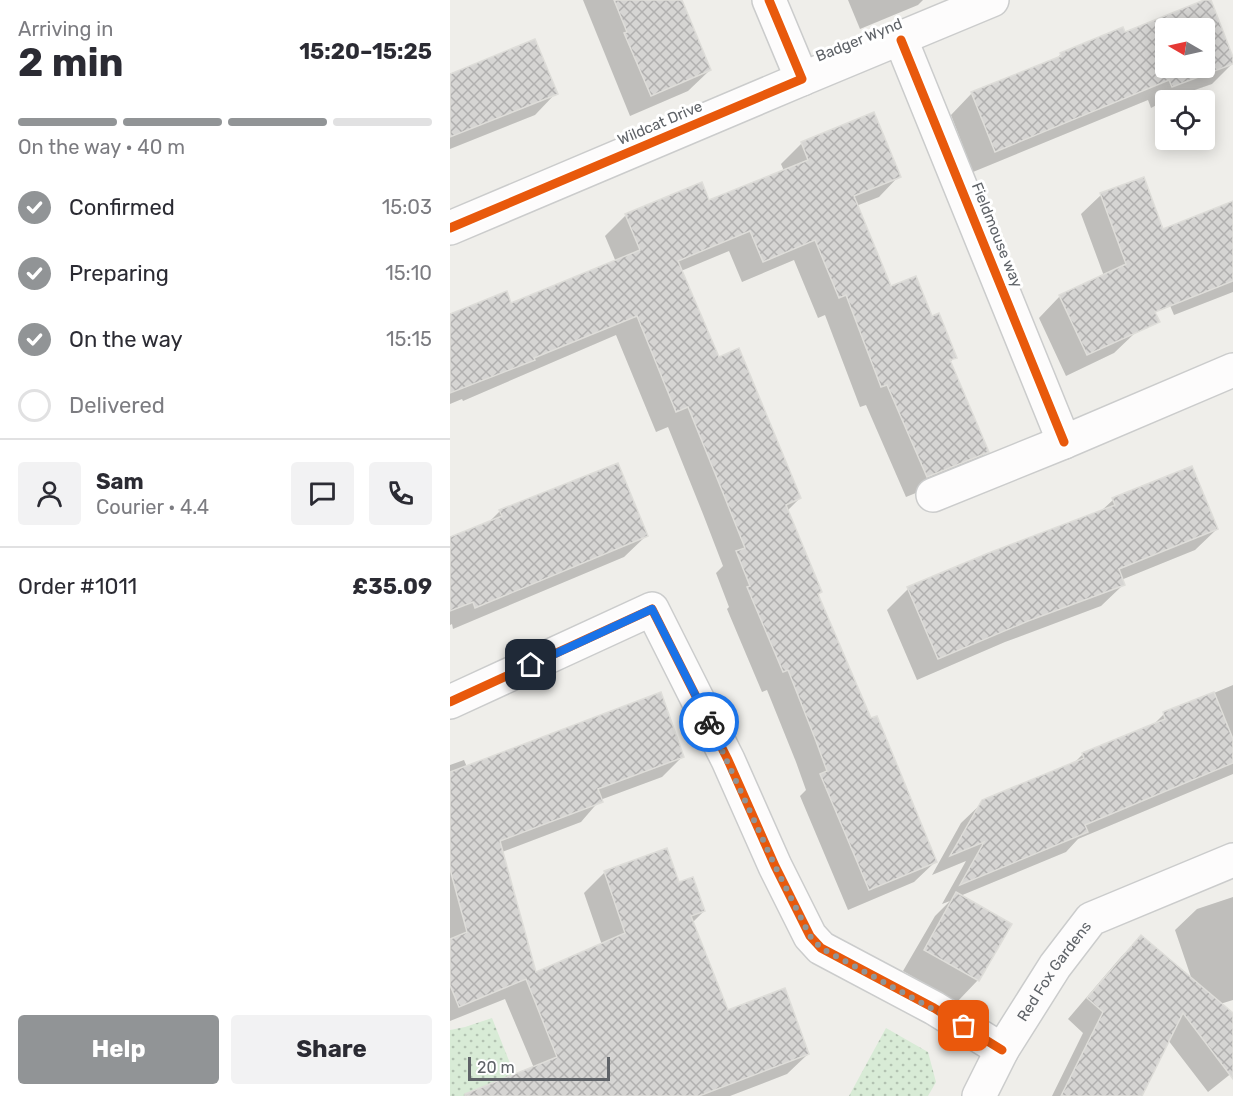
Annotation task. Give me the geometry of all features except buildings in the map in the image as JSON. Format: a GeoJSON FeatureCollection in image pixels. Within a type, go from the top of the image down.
{"type":"FeatureCollection","features":[{"type":"Feature","properties":{"kind":"street"},"geometry":{"type":"LineString","coordinates":[[769,0],[802,79]]}},
{"type":"Feature","properties":{"kind":"street","name":"Badger Wynd"},"geometry":{"type":"LineString","coordinates":[[802,79],[901,40],[992,0]]}},
{"type":"Feature","properties":{"kind":"street","name":"Fieldmouse way"},"geometry":{"type":"LineString","coordinates":[[901,40],[1064,442]]}},
{"type":"Feature","properties":{"kind":"street","name":"Wildcat Drive"},"geometry":{"type":"LineString","coordinates":[[450,228],[802,79]]}},
{"type":"Feature","properties":{"kind":"street"},"geometry":{"type":"LineString","coordinates":[[933,495],[1233,370]]}},
{"type":"Feature","properties":{"kind":"street"},"geometry":{"type":"LineString","coordinates":[[450,702],[652,609],[728,760],[775,866],[810,936],[821,948],[933,1008],[1002,1050]]}},
{"type":"Feature","properties":{"kind":"street","name":"Red Fox Gardens"},"geometry":{"type":"LineString","coordinates":[[979,1096],[1002,1050],[1055,966],[1091,919],[1233,860]]}},
{"type":"Feature","properties":{"kind":"green space"},"geometry":{"type":"Polygon","coordinates":[[[492,1018],[523,1096],[450,1096],[450,1030],[492,1018]]]}},
{"type":"Feature","properties":{"kind":"green space"},"geometry":{"type":"Polygon","coordinates":[[[886,1028],[928,1052],[936,1082],[928,1096],[849,1096],[886,1028]]]}},
{"type":"Feature","properties":{"kind":"cycle path"},"geometry":{"type":"LineString","coordinates":[[450,228],[802,79],[769,0]]}},
{"type":"Feature","properties":{"kind":"cycle path"},"geometry":{"type":"LineString","coordinates":[[901,40],[1064,442]]}},
{"type":"Feature","properties":{"kind":"cycle path"},"geometry":{"type":"LineString","coordinates":[[450,702],[652,609],[728,760],[775,866],[810,936],[821,948],[934,1008],[1002,1050]]}},
{"type":"Feature","properties":{"kind":"way so far"},"geometry":{"type":"LineString","coordinates":[[709,722],[810,936],[821,948],[900,989],[964,1026]]}},
{"type":"Feature","properties":{"kind":"route"},"geometry":{"type":"LineString","coordinates":[[531,665],[652,609],[709,722]]}}]}
